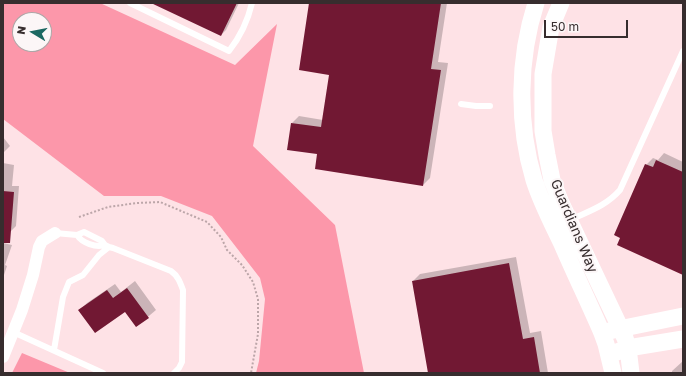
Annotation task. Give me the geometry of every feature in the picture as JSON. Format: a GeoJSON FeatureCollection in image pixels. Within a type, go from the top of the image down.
{"type":"FeatureCollection","features":[{"type":"Feature","properties":{"kind":"street","name":"Guardians Way"},"geometry":{"type":"LineString","coordinates":[[536,3],[528,26],[523,64],[522,99],[524,128],[529,158],[539,192],[554,207],[620,329],[628,348],[632,373]]}},
{"type":"Feature","properties":{"kind":"street","name":"Guardians Way"},"geometry":{"type":"LineString","coordinates":[[554,207],[552,180],[546,155],[543,131],[543,74],[551,27],[561,3]]}},
{"type":"Feature","properties":{"kind":"street","name":"Guardians Way"},"geometry":{"type":"LineString","coordinates":[[562,224],[602,333],[613,373]]}},
{"type":"Feature","properties":{"kind":"street"},"geometry":{"type":"LineString","coordinates":[[3,357],[22,310],[33,275],[39,247],[42,241],[55,233]]}},
{"type":"Feature","properties":{"kind":"street"},"geometry":{"type":"LineString","coordinates":[[602,333],[683,316]]}},
{"type":"Feature","properties":{"kind":"street"},"geometry":{"type":"LineString","coordinates":[[609,354],[628,348],[683,339]]}},
{"type":"Feature","properties":{"kind":"lane"},"geometry":{"type":"LineString","coordinates":[[130,3],[229,51],[237,40],[249,14],[252,3]]}},
{"type":"Feature","properties":{"kind":"lane"},"geometry":{"type":"LineString","coordinates":[[562,224],[603,205],[612,199],[620,190],[683,51]]}},
{"type":"Feature","properties":{"kind":"lane"},"geometry":{"type":"LineString","coordinates":[[461,104],[490,106]]}},
{"type":"Feature","properties":{"kind":"lane"},"geometry":{"type":"LineString","coordinates":[[55,233],[77,235],[80,240],[99,247],[107,246],[113,248],[171,271],[176,275],[183,290],[182,362],[174,373]]}},
{"type":"Feature","properties":{"kind":"lane"},"geometry":{"type":"LineString","coordinates":[[54,350],[63,297],[69,282],[83,276],[107,246]]}},
{"type":"Feature","properties":{"kind":"lane"},"geometry":{"type":"LineString","coordinates":[[13,332],[103,373]]}},
{"type":"Feature","properties":{"kind":"path"},"geometry":{"type":"LineString","coordinates":[[79,217],[108,207],[137,203],[160,202],[207,222],[221,237],[227,250],[242,265],[253,282],[258,299],[258,334],[251,373]]}},
{"type":"Feature","properties":{"kind":"shaded area"},"geometry":{"type":"Polygon","coordinates":[[[3,3],[100,3],[235,65],[277,24],[253,146],[335,225],[364,373],[256,373],[259,361],[265,299],[260,278],[212,216],[161,196],[104,196],[3,119],[3,3]]]}},
{"type":"Feature","properties":{"kind":"shaded area"},"geometry":{"type":"Polygon","coordinates":[[[22,353],[70,373],[12,373],[22,353]]]}},
{"type":"Feature","properties":{"kind":"building"},"geometry":{"type":"Polygon","coordinates":[[[151,3],[237,3],[221,36],[151,3]]]}},
{"type":"Feature","properties":{"kind":"building"},"geometry":{"type":"Polygon","coordinates":[[[309,3],[441,3],[431,69],[441,70],[423,186],[315,169],[317,154],[287,150],[291,123],[321,127],[329,75],[299,70],[309,3]]]}},
{"type":"Feature","properties":{"kind":"building"},"geometry":{"type":"Polygon","coordinates":[[[656,160],[683,172],[683,275],[617,245],[620,238],[614,235],[645,164],[653,167],[656,160]]]}},
{"type":"Feature","properties":{"kind":"building"},"geometry":{"type":"Polygon","coordinates":[[[3,191],[14,192],[10,243],[3,243],[3,191]]]}},
{"type":"Feature","properties":{"kind":"building"},"geometry":{"type":"Polygon","coordinates":[[[509,263],[523,339],[534,337],[540,373],[428,373],[412,281],[509,263]]]}},
{"type":"Feature","properties":{"kind":"building"},"geometry":{"type":"Polygon","coordinates":[[[127,288],[149,318],[136,327],[125,312],[95,333],[78,310],[107,290],[113,298],[127,288]]]}}]}
